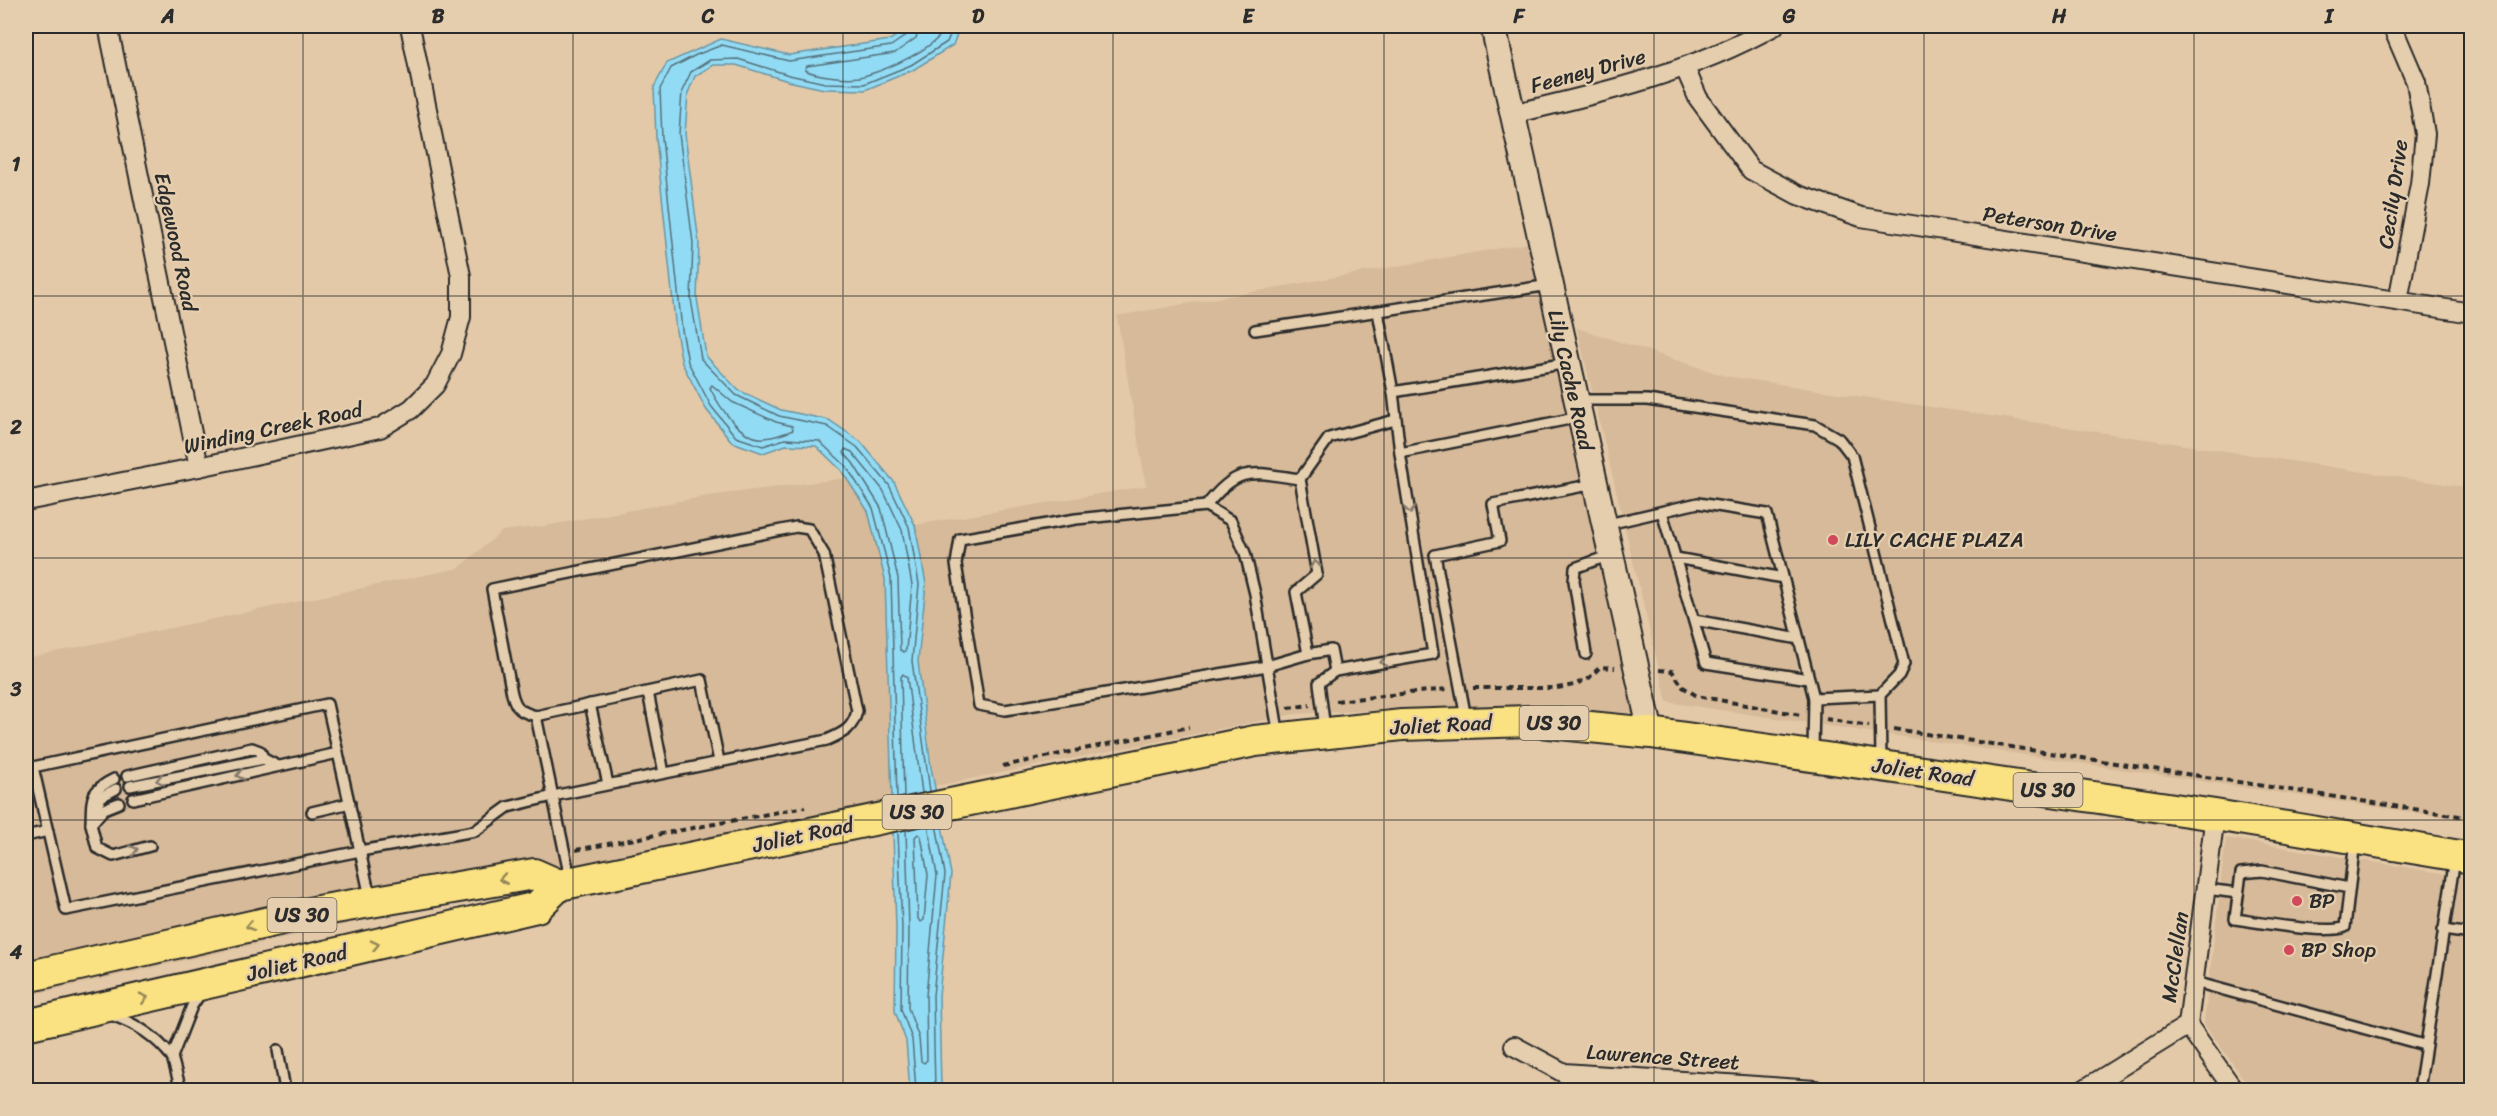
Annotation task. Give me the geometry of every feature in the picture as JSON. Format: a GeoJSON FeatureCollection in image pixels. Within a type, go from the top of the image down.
{"type":"FeatureCollection","features":[{"type":"Feature","properties":{"kind":"main road","name":"Joliet Road"},"geometry":{"type":"LineString","coordinates":[[26,1025],[537,907],[565,883],[1255,741],[1402,725],[1529,721],[1651,733],[2215,815],[2463,857]]}},
{"type":"Feature","properties":{"kind":"main road","name":"US 30"},"geometry":{"type":"LineString","coordinates":[[26,977],[318,911],[534,874],[565,883]]}},
{"type":"Feature","properties":{"kind":"street","name":"Edgewood Road"},"geometry":{"type":"LineString","coordinates":[[108,26],[199,467]]}},
{"type":"Feature","properties":{"kind":"street","name":"Winding Creek Road"},"geometry":{"type":"LineString","coordinates":[[26,501],[380,428],[411,409],[435,385],[452,354],[461,317],[461,276],[410,26]]}},
{"type":"Feature","properties":{"kind":"street","name":"Lily Cache Road"},"geometry":{"type":"LineString","coordinates":[[1493,26],[1651,733]]}},
{"type":"Feature","properties":{"kind":"street","name":"Feeney Drive"},"geometry":{"type":"LineString","coordinates":[[1512,114],[1570,101],[1685,68],[1737,47],[1774,26]]}},
{"type":"Feature","properties":{"kind":"street","name":"Cecily Drive"},"geometry":{"type":"LineString","coordinates":[[2391,26],[2416,82],[2425,134],[2420,184],[2398,301]]}},
{"type":"Feature","properties":{"kind":"street","name":"Peterson Drive"},"geometry":{"type":"LineString","coordinates":[[1685,68],[1698,98],[1751,170],[1798,195],[1861,217],[2472,313]]}},
{"type":"Feature","properties":{"kind":"street","name":"McClellan"},"geometry":{"type":"LineString","coordinates":[[2215,815],[2188,1025],[2234,1090]]}},
{"type":"Feature","properties":{"kind":"street"},"geometry":{"type":"LineString","coordinates":[[2083,1090],[2188,1025]]}},
{"type":"Feature","properties":{"kind":"street","name":"Lawrence Street"},"geometry":{"type":"LineString","coordinates":[[1515,1046],[1564,1073],[1815,1090]]}},
{"type":"Feature","properties":{"kind":"lane"},"geometry":{"type":"LineString","coordinates":[[1256,330],[1550,285]]}},
{"type":"Feature","properties":{"kind":"lane"},"geometry":{"type":"LineString","coordinates":[[1325,733],[1319,683],[1335,671],[1433,654],[1400,453],[1393,392],[1378,312]]}},
{"type":"Feature","properties":{"kind":"lane"},"geometry":{"type":"LineString","coordinates":[[1393,392],[1568,363]]}},
{"type":"Feature","properties":{"kind":"lane"},"geometry":{"type":"LineString","coordinates":[[1400,453],[1578,408],[1647,400],[1815,425],[1839,440],[1852,456],[1904,664],[1899,675],[1880,695],[1881,766]]}},
{"type":"Feature","properties":{"kind":"lane"},"geometry":{"type":"LineString","coordinates":[[1308,654],[1296,592],[1317,574],[1300,479],[1329,438],[1395,420]]}},
{"type":"Feature","properties":{"kind":"lane"},"geometry":{"type":"LineString","coordinates":[[1206,506],[1221,488],[1239,475],[1264,474],[1300,479]]}},
{"type":"Feature","properties":{"kind":"lane"},"geometry":{"type":"LineString","coordinates":[[1467,723],[1435,555],[1500,541],[1493,504],[1594,484]]}},
{"type":"Feature","properties":{"kind":"lane"},"geometry":{"type":"LineString","coordinates":[[1604,525],[1698,503],[1767,514],[1814,698],[1812,756]]}},
{"type":"Feature","properties":{"kind":"lane"},"geometry":{"type":"LineString","coordinates":[[1279,738],[1267,666],[1257,605],[1245,553],[1231,521],[1206,506],[1076,519],[960,539],[956,564],[979,705],[1005,710],[1267,666],[1331,650],[1335,671]]}},
{"type":"Feature","properties":{"kind":"lane"},"geometry":{"type":"LineString","coordinates":[[1662,512],[1706,663],[1809,679]]}},
{"type":"Feature","properties":{"kind":"lane"},"geometry":{"type":"LineString","coordinates":[[371,902],[360,851],[350,803],[327,704],[33,766],[66,910],[360,851],[475,831],[508,807],[608,784],[827,740],[845,732],[854,723],[857,711],[824,554],[809,528],[796,527],[492,589],[516,706],[536,716],[702,680],[719,761]]}},
{"type":"Feature","properties":{"kind":"lane"},"geometry":{"type":"LineString","coordinates":[[1586,654],[1574,581],[1575,568],[1610,555]]}},
{"type":"Feature","properties":{"kind":"lane"},"geometry":{"type":"LineString","coordinates":[[1676,558],[1783,578]]}},
{"type":"Feature","properties":{"kind":"lane"},"geometry":{"type":"LineString","coordinates":[[1694,620],[1799,639]]}},
{"type":"Feature","properties":{"kind":"lane"},"geometry":{"type":"LineString","coordinates":[[648,692],[664,773]]}},
{"type":"Feature","properties":{"kind":"lane"},"geometry":{"type":"LineString","coordinates":[[1814,698],[1880,695]]}},
{"type":"Feature","properties":{"kind":"lane"},"geometry":{"type":"LineString","coordinates":[[590,704],[608,784]]}},
{"type":"Feature","properties":{"kind":"lane"},"geometry":{"type":"LineString","coordinates":[[536,716],[553,796],[565,883]]}},
{"type":"Feature","properties":{"kind":"lane"},"geometry":{"type":"LineString","coordinates":[[127,776],[252,748],[260,751],[264,759],[278,766]]}},
{"type":"Feature","properties":{"kind":"lane"},"geometry":{"type":"LineString","coordinates":[[133,799],[338,753]]}},
{"type":"Feature","properties":{"kind":"lane"},"geometry":{"type":"LineString","coordinates":[[130,786],[264,759]]}},
{"type":"Feature","properties":{"kind":"lane"},"geometry":{"type":"LineString","coordinates":[[114,779],[98,787],[92,796],[92,824],[97,848],[112,856],[150,846]]}},
{"type":"Feature","properties":{"kind":"lane"},"geometry":{"type":"LineString","coordinates":[[92,824],[100,797],[116,789]]}},
{"type":"Feature","properties":{"kind":"lane"},"geometry":{"type":"LineString","coordinates":[[92,824],[104,809],[119,803]]}},
{"type":"Feature","properties":{"kind":"lane"},"geometry":{"type":"LineString","coordinates":[[312,812],[350,803]]}},
{"type":"Feature","properties":{"kind":"lane"},"geometry":{"type":"LineString","coordinates":[[26,836],[48,831]]}},
{"type":"Feature","properties":{"kind":"lane"},"geometry":{"type":"LineString","coordinates":[[2349,888],[2262,871],[2241,873],[2235,919],[2339,930],[2347,923],[2355,839]]}},
{"type":"Feature","properties":{"kind":"lane"},"geometry":{"type":"LineString","coordinates":[[2419,1090],[2443,930],[2463,857]]}},
{"type":"Feature","properties":{"kind":"lane"},"geometry":{"type":"LineString","coordinates":[[2206,889],[2238,893]]}},
{"type":"Feature","properties":{"kind":"lane"},"geometry":{"type":"LineString","coordinates":[[2443,930],[2472,934]]}},
{"type":"Feature","properties":{"kind":"lane"},"geometry":{"type":"LineString","coordinates":[[2195,982],[2424,1045]]}},
{"type":"Feature","properties":{"kind":"lane"},"geometry":{"type":"LineString","coordinates":[[172,1057],[192,1006],[208,983]]}},
{"type":"Feature","properties":{"kind":"lane"},"geometry":{"type":"LineString","coordinates":[[95,1009],[133,1023],[157,1039],[172,1057],[182,1090]]}},
{"type":"Feature","properties":{"kind":"lane"},"geometry":{"type":"LineString","coordinates":[[278,1050],[285,1090]]}},
{"type":"Feature","properties":{"kind":"path"},"geometry":{"type":"LineString","coordinates":[[1672,671],[1688,692],[1714,701],[2472,818]]}},
{"type":"Feature","properties":{"kind":"shaded area"},"geometry":{"type":"Polygon","coordinates":[[[1534,242],[1636,713],[1468,706],[1294,714],[935,786],[918,661],[924,612],[915,525],[1146,486],[1117,316],[1534,242]]]}},
{"type":"Feature","properties":{"kind":"shaded area"},"geometry":{"type":"Polygon","coordinates":[[[1577,328],[1725,376],[2471,488],[2471,821],[1667,702],[1577,328]]]}},
{"type":"Feature","properties":{"kind":"shaded area"},"geometry":{"type":"Polygon","coordinates":[[[847,478],[868,511],[885,579],[891,802],[26,996],[26,658],[459,568],[502,531],[545,526],[708,496],[847,478]]]}},
{"type":"Feature","properties":{"kind":"shaded area"},"geometry":{"type":"Polygon","coordinates":[[[2226,838],[2471,878],[2471,1090],[2252,1090],[2204,1024],[2226,838]]]}},
{"type":"Feature","properties":{"kind":"water"},"geometry":{"type":"Polygon","coordinates":[[[910,26],[960,26],[953,45],[913,70],[865,90],[824,89],[736,65],[713,65],[695,76],[688,93],[685,134],[699,243],[697,298],[706,356],[738,390],[781,410],[829,420],[861,442],[894,482],[915,525],[926,584],[918,661],[931,767],[951,874],[939,996],[941,1090],[910,1090],[906,1041],[895,1011],[896,928],[885,579],[868,511],[841,470],[816,446],[786,445],[763,453],[732,442],[706,409],[682,363],[676,331],[656,138],[654,87],[667,63],[721,39],[789,55],[890,40],[910,26]]]}},
{"type":"Feature","properties":{"kind":"place","name":"LILY CACHE PLAZA"},"geometry":{"type":"Point","coordinates":[1833,540]}},
{"type":"Feature","properties":{"kind":"place","name":"BP"},"geometry":{"type":"Point","coordinates":[2297,901]}},
{"type":"Feature","properties":{"kind":"place","name":"BP Shop"},"geometry":{"type":"Point","coordinates":[2289,950]}}]}
